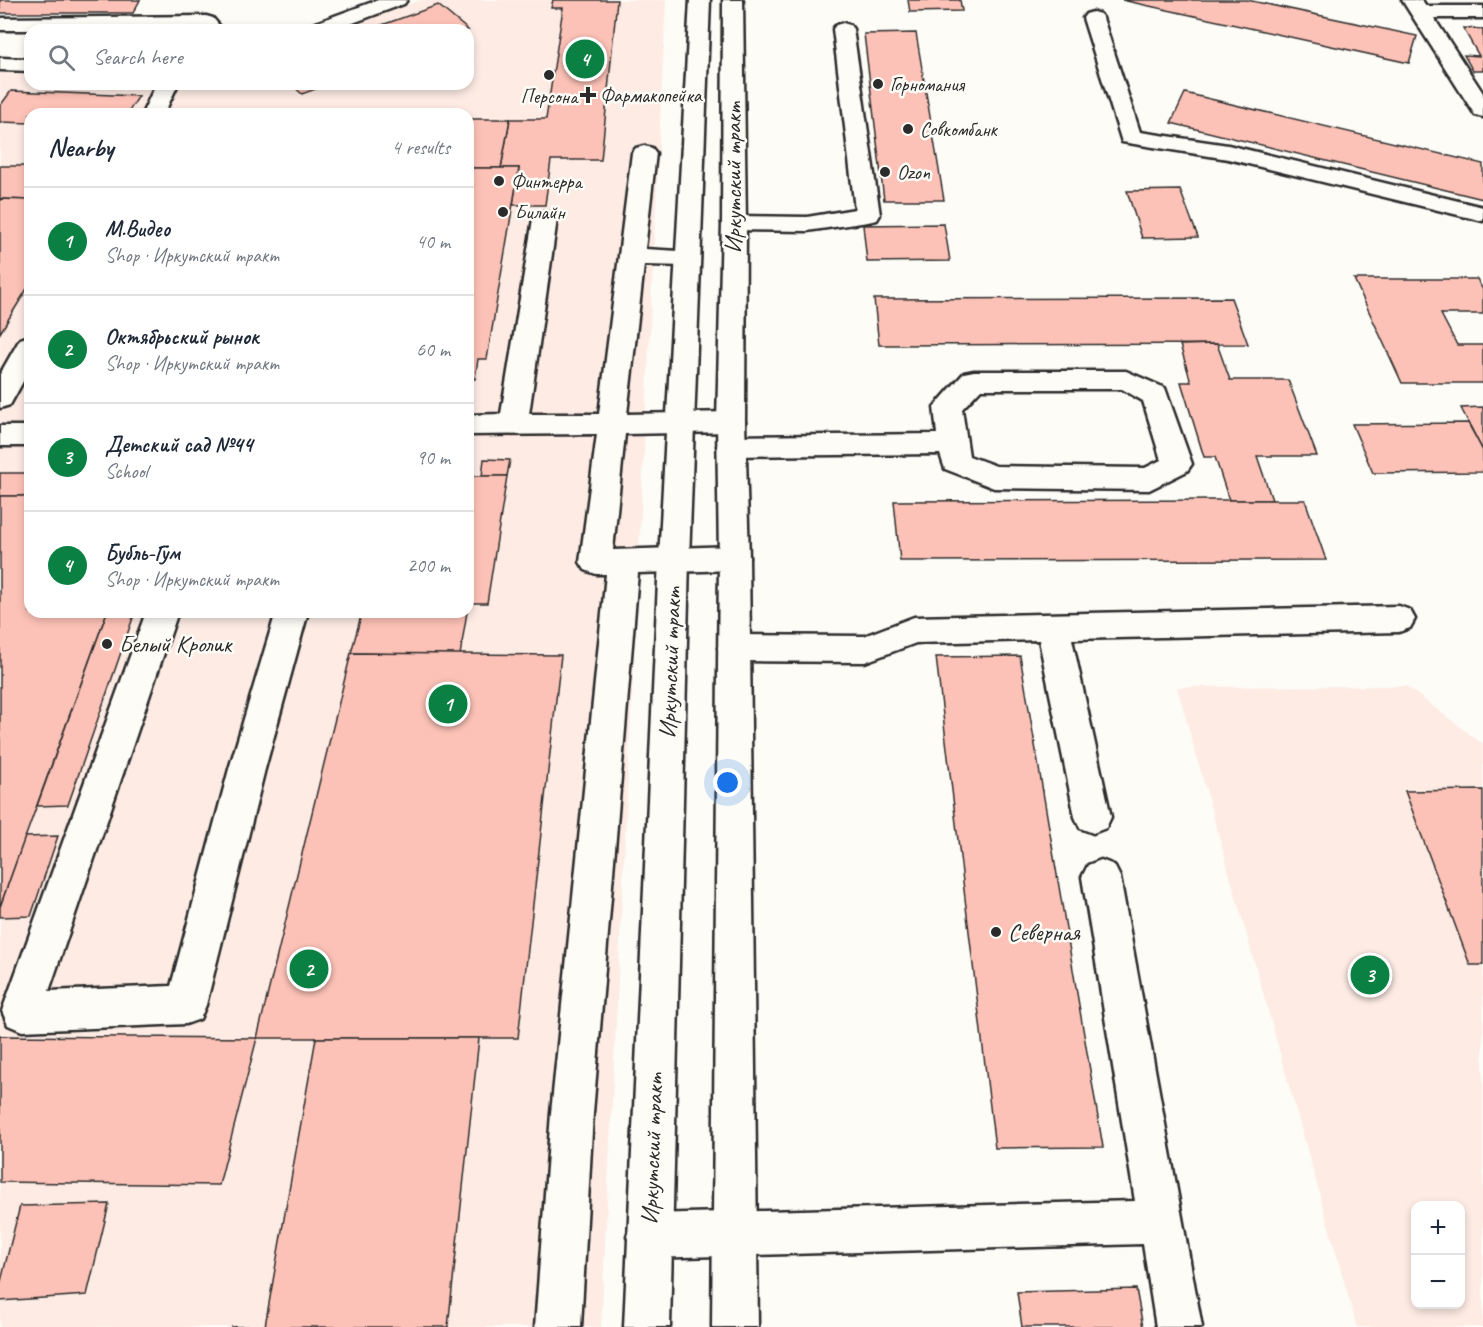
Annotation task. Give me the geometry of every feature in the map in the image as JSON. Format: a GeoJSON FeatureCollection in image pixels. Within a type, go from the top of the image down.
{"type":"FeatureCollection","features":[{"type":"Feature","properties":{"kind":"main road"},"geometry":{"type":"LineString","coordinates":[[331,24],[398,0]]}},
{"type":"Feature","properties":{"kind":"main road","name":"Иркутский тракт"},"geometry":{"type":"LineString","coordinates":[[647,1327],[674,559],[700,0]]}},
{"type":"Feature","properties":{"kind":"main road","name":"Иркутский тракт"},"geometry":{"type":"LineString","coordinates":[[733,0],[734,223],[731,434],[734,558],[735,1327]]}},
{"type":"Feature","properties":{"kind":"main road"},"geometry":{"type":"LineString","coordinates":[[1415,6],[1483,12]]}},
{"type":"Feature","properties":{"kind":"main road"},"geometry":{"type":"LineString","coordinates":[[1415,6],[1483,110]]}},
{"type":"Feature","properties":{"kind":"main road"},"geometry":{"type":"LineString","coordinates":[[1093,18],[1130,137],[1228,152],[1483,214]]}},
{"type":"Feature","properties":{"kind":"main road"},"geometry":{"type":"LineString","coordinates":[[0,24],[206,22],[208,24]]}},
{"type":"Feature","properties":{"kind":"main road"},"geometry":{"type":"LineString","coordinates":[[734,223],[807,224],[868,215],[843,29]]}},
{"type":"Feature","properties":{"kind":"main road"},"geometry":{"type":"LineString","coordinates":[[0,64],[24,65]]}},
{"type":"Feature","properties":{"kind":"main road"},"geometry":{"type":"LineString","coordinates":[[156,108],[164,90]]}},
{"type":"Feature","properties":{"kind":"main road"},"geometry":{"type":"LineString","coordinates":[[644,153],[596,562],[734,558]]}},
{"type":"Feature","properties":{"kind":"main road"},"geometry":{"type":"LineString","coordinates":[[514,423],[545,219]]}},
{"type":"Feature","properties":{"kind":"main road"},"geometry":{"type":"LineString","coordinates":[[631,257],[687,258]]}},
{"type":"Feature","properties":{"kind":"main road"},"geometry":{"type":"LineString","coordinates":[[0,398],[24,356]]}},
{"type":"Feature","properties":{"kind":"main road"},"geometry":{"type":"LineString","coordinates":[[1126,380],[1155,395],[1177,464],[1149,479],[994,477],[955,462],[953,444],[948,407],[974,381],[1126,380]]}},
{"type":"Feature","properties":{"kind":"main road"},"geometry":{"type":"LineString","coordinates":[[474,425],[612,423],[680,425],[731,434],[953,444]]}},
{"type":"Feature","properties":{"kind":"main road"},"geometry":{"type":"LineString","coordinates":[[0,436],[24,436]]}},
{"type":"Feature","properties":{"kind":"main road"},"geometry":{"type":"LineString","coordinates":[[558,1327],[572,1113],[623,562]]}},
{"type":"Feature","properties":{"kind":"main road"},"geometry":{"type":"LineString","coordinates":[[160,618],[22,1011],[186,1005],[290,618]]}},
{"type":"Feature","properties":{"kind":"main road"},"geometry":{"type":"LineString","coordinates":[[734,648],[865,649],[914,630],[1399,619]]}},
{"type":"Feature","properties":{"kind":"main road"},"geometry":{"type":"LineString","coordinates":[[1053,627],[1092,817]]}},
{"type":"Feature","properties":{"kind":"main road"},"geometry":{"type":"LineString","coordinates":[[1101,877],[1179,1327]]}},
{"type":"Feature","properties":{"kind":"main road"},"geometry":{"type":"LineString","coordinates":[[649,1236],[1160,1222]]}},
{"type":"Feature","properties":{"kind":"shaded area"},"geometry":{"type":"Polygon","coordinates":[[[421,0],[666,0],[601,1327],[0,1327],[0,72],[24,73],[24,90],[474,90],[474,24],[354,24],[421,0]]]}},
{"type":"Feature","properties":{"kind":"shaded area"},"geometry":{"type":"Polygon","coordinates":[[[1406,686],[1483,744],[1483,1327],[1357,1327],[1177,687],[1406,686]]]}},
{"type":"Feature","properties":{"kind":"building"},"geometry":{"type":"Polygon","coordinates":[[[0,0],[140,0],[133,13],[0,13],[0,0]]]}},
{"type":"Feature","properties":{"kind":"building"},"geometry":{"type":"Polygon","coordinates":[[[553,0],[617,0],[601,160],[551,160],[545,205],[513,205],[519,168],[501,168],[510,119],[546,119],[563,8],[551,8],[553,0]]]}},
{"type":"Feature","properties":{"kind":"building"},"geometry":{"type":"Polygon","coordinates":[[[908,0],[960,0],[962,11],[910,12],[908,0]]]}},
{"type":"Feature","properties":{"kind":"building"},"geometry":{"type":"Polygon","coordinates":[[[1122,0],[1247,0],[1417,36],[1409,63],[1122,0]]]}},
{"type":"Feature","properties":{"kind":"building"},"geometry":{"type":"Polygon","coordinates":[[[438,5],[461,24],[385,24],[438,5]]]}},
{"type":"Feature","properties":{"kind":"building"},"geometry":{"type":"Polygon","coordinates":[[[1463,28],[1483,29],[1483,71],[1473,71],[1464,55],[1479,56],[1463,28]]]}},
{"type":"Feature","properties":{"kind":"building"},"geometry":{"type":"Polygon","coordinates":[[[916,33],[944,200],[884,200],[864,34],[916,33]]]}},
{"type":"Feature","properties":{"kind":"building"},"geometry":{"type":"Polygon","coordinates":[[[298,90],[313,90],[302,94],[298,90]]]}},
{"type":"Feature","properties":{"kind":"building"},"geometry":{"type":"Polygon","coordinates":[[[11,91],[139,96],[131,108],[24,108],[24,123],[0,122],[0,106],[11,91]]]}},
{"type":"Feature","properties":{"kind":"building"},"geometry":{"type":"Polygon","coordinates":[[[1185,93],[1483,164],[1483,199],[1171,123],[1185,93]]]}},
{"type":"Feature","properties":{"kind":"building"},"geometry":{"type":"Polygon","coordinates":[[[474,119],[510,119],[501,168],[474,168],[474,119]]]}},
{"type":"Feature","properties":{"kind":"building"},"geometry":{"type":"Polygon","coordinates":[[[0,166],[24,166],[24,200],[0,199],[0,166]]]}},
{"type":"Feature","properties":{"kind":"building"},"geometry":{"type":"Polygon","coordinates":[[[474,168],[519,168],[487,359],[478,359],[475,379],[474,168]]]}},
{"type":"Feature","properties":{"kind":"building"},"geometry":{"type":"Polygon","coordinates":[[[1180,190],[1198,237],[1142,238],[1127,191],[1180,190]]]}},
{"type":"Feature","properties":{"kind":"building"},"geometry":{"type":"Polygon","coordinates":[[[0,199],[24,200],[24,294],[0,333],[0,199]]]}},
{"type":"Feature","properties":{"kind":"building"},"geometry":{"type":"Polygon","coordinates":[[[944,224],[950,261],[867,262],[863,225],[944,224]]]}},
{"type":"Feature","properties":{"kind":"building"},"geometry":{"type":"Polygon","coordinates":[[[1354,279],[1477,279],[1483,290],[1483,314],[1441,314],[1457,345],[1483,345],[1483,383],[1402,383],[1354,279]]]}},
{"type":"Feature","properties":{"kind":"building"},"geometry":{"type":"Polygon","coordinates":[[[1231,298],[1248,344],[879,345],[874,299],[1231,298]]]}},
{"type":"Feature","properties":{"kind":"building"},"geometry":{"type":"Polygon","coordinates":[[[1217,344],[1230,380],[1288,380],[1317,456],[1257,456],[1272,500],[1229,500],[1215,457],[1204,457],[1181,382],[1191,382],[1180,345],[1217,344]]]}},
{"type":"Feature","properties":{"kind":"building"},"geometry":{"type":"Polygon","coordinates":[[[1483,407],[1483,451],[1461,408],[1483,407]]]}},
{"type":"Feature","properties":{"kind":"building"},"geometry":{"type":"Polygon","coordinates":[[[1468,423],[1483,451],[1483,472],[1373,473],[1352,424],[1468,423]]]}},
{"type":"Feature","properties":{"kind":"building"},"geometry":{"type":"Polygon","coordinates":[[[484,459],[510,460],[507,476],[482,476],[484,459]]]}},
{"type":"Feature","properties":{"kind":"building"},"geometry":{"type":"Polygon","coordinates":[[[0,473],[24,473],[24,496],[0,496],[0,473]]]}},
{"type":"Feature","properties":{"kind":"building"},"geometry":{"type":"Polygon","coordinates":[[[474,476],[507,476],[487,603],[474,603],[474,476]]]}},
{"type":"Feature","properties":{"kind":"building"},"geometry":{"type":"Polygon","coordinates":[[[0,496],[24,496],[24,618],[105,618],[0,907],[0,496]]]}},
{"type":"Feature","properties":{"kind":"building"},"geometry":{"type":"Polygon","coordinates":[[[1305,500],[1326,560],[900,561],[894,501],[1305,500]]]}},
{"type":"Feature","properties":{"kind":"building"},"geometry":{"type":"Polygon","coordinates":[[[105,618],[133,618],[68,805],[37,806],[105,618]]]}},
{"type":"Feature","properties":{"kind":"building"},"geometry":{"type":"Polygon","coordinates":[[[360,618],[466,618],[460,655],[351,653],[360,618]]]}},
{"type":"Feature","properties":{"kind":"building"},"geometry":{"type":"Polygon","coordinates":[[[351,653],[561,655],[518,1038],[257,1038],[351,653]]]}},
{"type":"Feature","properties":{"kind":"building"},"geometry":{"type":"Polygon","coordinates":[[[1020,656],[1103,1147],[995,1148],[936,657],[1020,656]]]}},
{"type":"Feature","properties":{"kind":"building"},"geometry":{"type":"Polygon","coordinates":[[[1483,790],[1483,965],[1470,965],[1405,791],[1483,790]]]}},
{"type":"Feature","properties":{"kind":"building"},"geometry":{"type":"Polygon","coordinates":[[[58,836],[31,916],[0,917],[0,907],[25,837],[58,836]]]}},
{"type":"Feature","properties":{"kind":"building"},"geometry":{"type":"Polygon","coordinates":[[[0,1036],[257,1038],[219,1185],[0,1182],[0,1036]]]}},
{"type":"Feature","properties":{"kind":"building"},"geometry":{"type":"Polygon","coordinates":[[[316,1038],[479,1038],[448,1327],[231,1327],[265,1326],[316,1038]]]}},
{"type":"Feature","properties":{"kind":"building"},"geometry":{"type":"Polygon","coordinates":[[[109,1204],[87,1295],[0,1301],[0,1285],[20,1206],[109,1204]]]}},
{"type":"Feature","properties":{"kind":"building"},"geometry":{"type":"Polygon","coordinates":[[[1136,1289],[1143,1327],[1022,1327],[1017,1292],[1136,1289]]]}},
{"type":"Feature","properties":{"kind":"place","name":"Бубль-Гум"},"geometry":{"type":"Point","coordinates":[585,59]}},
{"type":"Feature","properties":{"kind":"place","name":"Персона"},"geometry":{"type":"Point","coordinates":[549,75]}},
{"type":"Feature","properties":{"kind":"place","name":"Горномания"},"geometry":{"type":"Point","coordinates":[878,84]}},
{"type":"Feature","properties":{"kind":"place","name":"Фармакопейка"},"geometry":{"type":"Point","coordinates":[588,95]}},
{"type":"Feature","properties":{"kind":"place","name":"Совкомбанк"},"geometry":{"type":"Point","coordinates":[908,129]}},
{"type":"Feature","properties":{"kind":"place","name":"Ozon"},"geometry":{"type":"Point","coordinates":[885,172]}},
{"type":"Feature","properties":{"kind":"place","name":"Финтерра"},"geometry":{"type":"Point","coordinates":[499,181]}},
{"type":"Feature","properties":{"kind":"place","name":"Билайн"},"geometry":{"type":"Point","coordinates":[503,212]}},
{"type":"Feature","properties":{"kind":"place","name":"Белый Кролик"},"geometry":{"type":"Point","coordinates":[107,644]}},
{"type":"Feature","properties":{"kind":"place","name":"М.Видео"},"geometry":{"type":"Point","coordinates":[448,704]}},
{"type":"Feature","properties":{"kind":"place","name":"Северная"},"geometry":{"type":"Point","coordinates":[996,932]}},
{"type":"Feature","properties":{"kind":"place","name":"Октябрьский рынок"},"geometry":{"type":"Point","coordinates":[309,969]}},
{"type":"Feature","properties":{"kind":"place","name":"Детский сад №44"},"geometry":{"type":"Point","coordinates":[1370,975]}}]}
